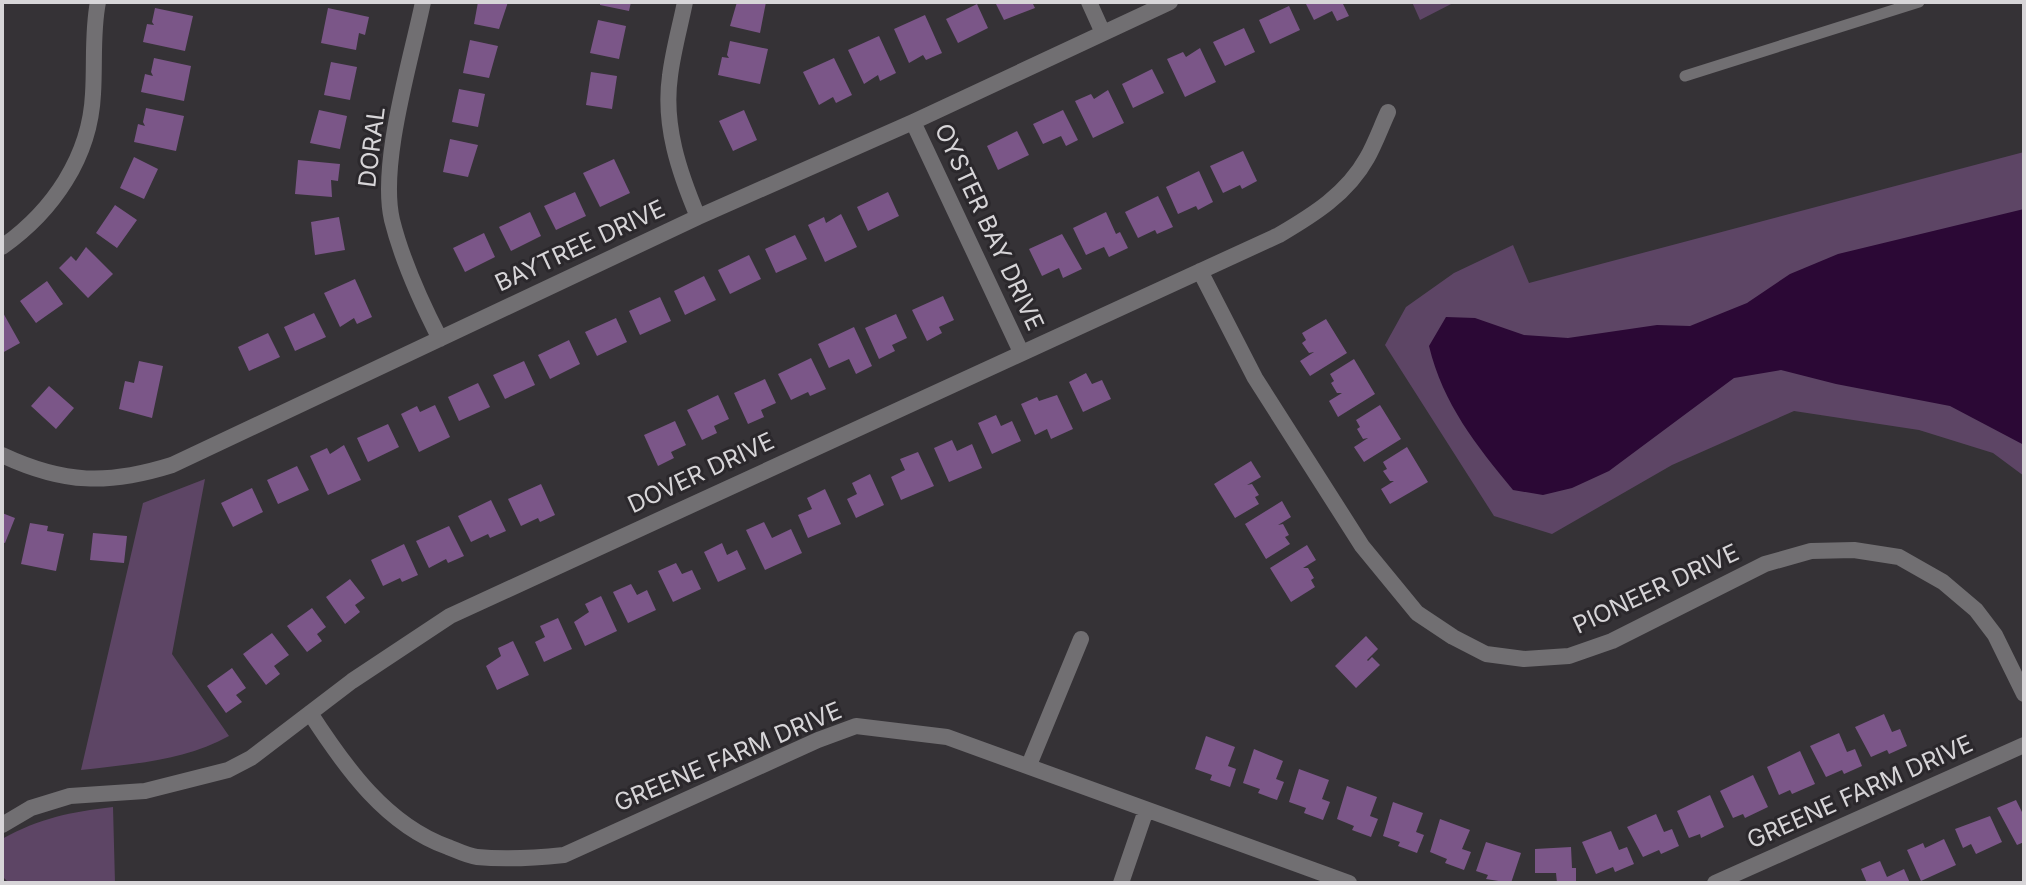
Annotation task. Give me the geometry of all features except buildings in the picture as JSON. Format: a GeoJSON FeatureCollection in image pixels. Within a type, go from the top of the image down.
{"type":"FeatureCollection","features":[{"type":"Feature","properties":{"kind":"street"},"geometry":{"type":"LineString","coordinates":[[2,247],[28,225],[67,181],[87,139],[93,97],[98,2]]}},
{"type":"Feature","properties":{"kind":"street","name":"DORAL"},"geometry":{"type":"LineString","coordinates":[[423,2],[391,151],[389,195],[391,218],[401,249],[440,339]]}},
{"type":"Feature","properties":{"kind":"street"},"geometry":{"type":"LineString","coordinates":[[685,2],[669,78],[668,118],[674,152],[698,217]]}},
{"type":"Feature","properties":{"kind":"street"},"geometry":{"type":"LineString","coordinates":[[1089,2],[1103,33]]}},
{"type":"Feature","properties":{"kind":"street","name":"BAYTREE DRIVE"},"geometry":{"type":"LineString","coordinates":[[2,455],[50,474],[78,478],[137,476],[172,465],[698,217],[913,122],[1170,2]]}},
{"type":"Feature","properties":{"kind":"street","name":"DOVER DRIVE"},"geometry":{"type":"LineString","coordinates":[[2,825],[31,808],[70,796],[145,791],[228,770],[251,758],[352,681],[450,616],[1279,235],[1320,210],[1347,186],[1367,158],[1388,112]]}},
{"type":"Feature","properties":{"kind":"street","name":"OYSTER BAY DRIVE"},"geometry":{"type":"LineString","coordinates":[[913,122],[1021,352]]}},
{"type":"Feature","properties":{"kind":"street","name":"PIONEER DRIVE"},"geometry":{"type":"LineString","coordinates":[[1200,271],[1255,378],[1362,546],[1417,613],[1486,654],[1524,659],[1569,656],[1612,641],[1765,564],[1811,551],[1854,550],[1899,557],[1943,582],[1965,600],[1986,620],[2024,694]]}},
{"type":"Feature","properties":{"kind":"street"},"geometry":{"type":"LineString","coordinates":[[1029,765],[1081,639]]}},
{"type":"Feature","properties":{"kind":"street","name":"GREENE FARM DRIVE"},"geometry":{"type":"LineString","coordinates":[[310,713],[372,796],[391,816],[427,840],[474,857],[526,859],[564,855],[818,740],[856,726],[947,737],[1349,883]]}},
{"type":"Feature","properties":{"kind":"street","name":"GREENE FARM DRIVE"},"geometry":{"type":"LineString","coordinates":[[1715,883],[2024,745]]}},
{"type":"Feature","properties":{"kind":"street"},"geometry":{"type":"LineString","coordinates":[[1121,883],[1146,810]]}},
{"type":"Feature","properties":{"kind":"lane"},"geometry":{"type":"LineString","coordinates":[[1685,76],[1919,2]]}},
{"type":"Feature","properties":{"kind":"shaded area"},"geometry":{"type":"Polygon","coordinates":[[[1412,2],[1455,2],[1420,20],[1412,2]]]}},
{"type":"Feature","properties":{"kind":"shaded area"},"geometry":{"type":"Polygon","coordinates":[[[2024,152],[2024,476],[1993,453],[1919,430],[1794,411],[1672,465],[1552,534],[1494,516],[1385,345],[1406,307],[1454,273],[1513,245],[1529,283],[2024,152]]]}},
{"type":"Feature","properties":{"kind":"shaded area"},"geometry":{"type":"Polygon","coordinates":[[[2024,209],[2024,445],[1950,406],[1781,370],[1734,378],[1609,471],[1572,488],[1543,495],[1513,490],[1486,457],[1452,405],[1429,346],[1446,317],[1475,318],[1524,335],[1568,338],[1657,325],[1690,326],[1747,303],[1790,274],[1838,254],[2024,209]]]}},
{"type":"Feature","properties":{"kind":"shaded area"},"geometry":{"type":"Polygon","coordinates":[[[205,479],[172,654],[229,736],[176,756],[81,770],[143,503],[205,479]]]}},
{"type":"Feature","properties":{"kind":"shaded area"},"geometry":{"type":"Polygon","coordinates":[[[113,807],[115,883],[9,883],[2,876],[2,839],[56,817],[113,807]]]}}]}
